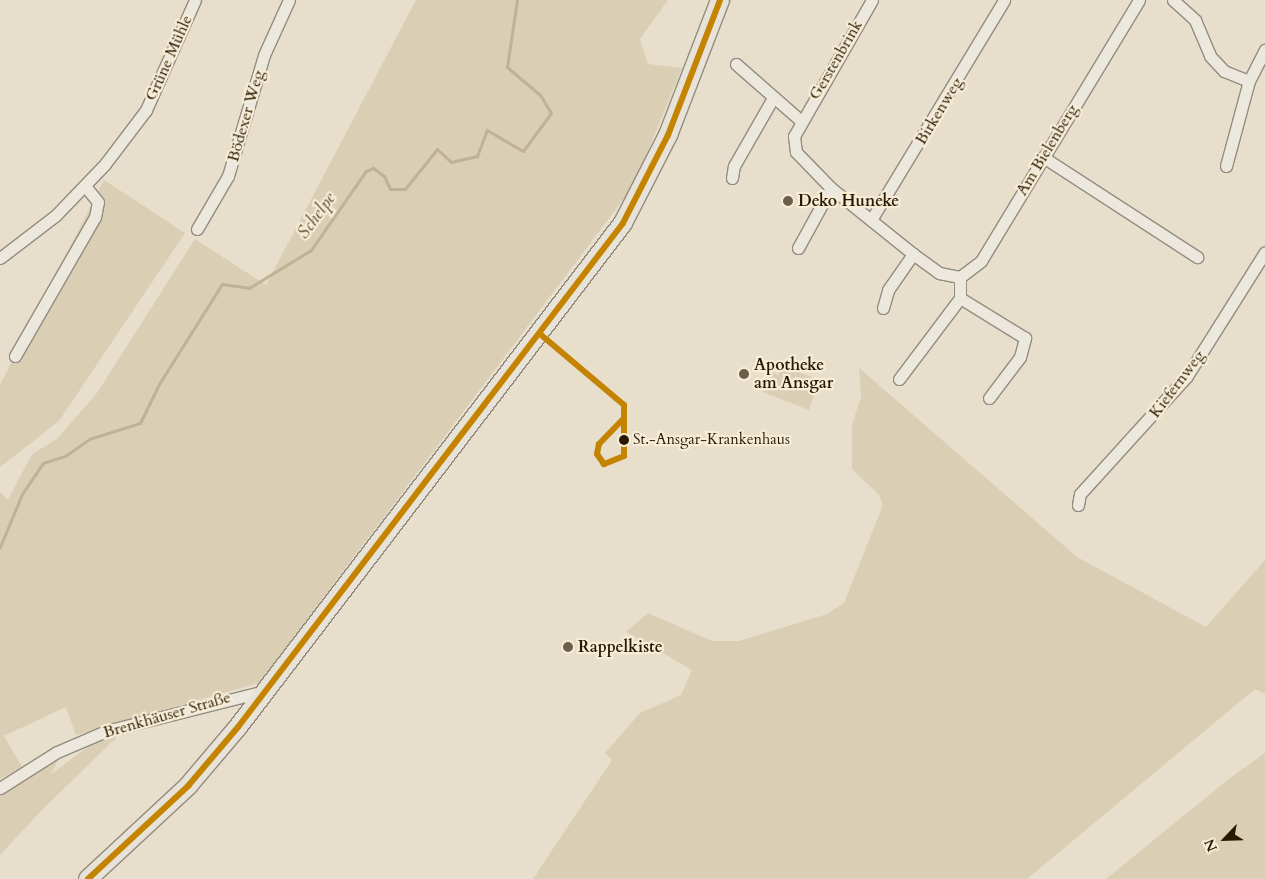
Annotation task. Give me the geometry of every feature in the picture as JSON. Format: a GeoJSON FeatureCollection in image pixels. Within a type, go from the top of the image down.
{"type":"FeatureCollection","features":[{"type":"Feature","properties":{"kind":"main road"},"geometry":{"type":"LineString","coordinates":[[88,879],[188,786],[265,691],[623,223],[668,135],[720,0]]}},
{"type":"Feature","properties":{"kind":"street","name":"Grüne Mühle"},"geometry":{"type":"LineString","coordinates":[[0,258],[56,215],[85,186],[146,110],[194,0]]}},
{"type":"Feature","properties":{"kind":"street","name":"Bödexer Weg"},"geometry":{"type":"LineString","coordinates":[[197,229],[228,176],[264,55],[289,0]]}},
{"type":"Feature","properties":{"kind":"street","name":"Gerstenbrink"},"geometry":{"type":"LineString","coordinates":[[872,0],[801,121],[794,136],[796,152],[831,188],[913,254],[939,273],[960,277]]}},
{"type":"Feature","properties":{"kind":"street","name":"Birkenweg"},"geometry":{"type":"LineString","coordinates":[[871,220],[1004,0]]}},
{"type":"Feature","properties":{"kind":"street","name":"Am Bielenberg"},"geometry":{"type":"LineString","coordinates":[[960,277],[981,261],[1139,0]]}},
{"type":"Feature","properties":{"kind":"street"},"geometry":{"type":"LineString","coordinates":[[1173,0],[1195,20],[1210,56],[1224,71],[1249,81]]}},
{"type":"Feature","properties":{"kind":"street"},"geometry":{"type":"LineString","coordinates":[[1226,166],[1249,81],[1265,50]]}},
{"type":"Feature","properties":{"kind":"street","name":"Gerstenbrink"},"geometry":{"type":"LineString","coordinates":[[736,64],[801,121]]}},
{"type":"Feature","properties":{"kind":"street"},"geometry":{"type":"LineString","coordinates":[[732,178],[734,166],[773,98]]}},
{"type":"Feature","properties":{"kind":"street"},"geometry":{"type":"LineString","coordinates":[[1043,157],[1197,257]]}},
{"type":"Feature","properties":{"kind":"street"},"geometry":{"type":"LineString","coordinates":[[15,356],[95,217],[98,202],[85,186]]}},
{"type":"Feature","properties":{"kind":"street"},"geometry":{"type":"LineString","coordinates":[[798,248],[831,188]]}},
{"type":"Feature","properties":{"kind":"street","name":"Kiefernweg"},"geometry":{"type":"LineString","coordinates":[[1078,505],[1080,494],[1187,376],[1265,252]]}},
{"type":"Feature","properties":{"kind":"street"},"geometry":{"type":"LineString","coordinates":[[883,308],[888,290],[913,254]]}},
{"type":"Feature","properties":{"kind":"street"},"geometry":{"type":"LineString","coordinates":[[899,379],[960,298],[960,277]]}},
{"type":"Feature","properties":{"kind":"street"},"geometry":{"type":"LineString","coordinates":[[960,298],[1025,338],[1020,356],[989,398]]}},
{"type":"Feature","properties":{"kind":"street","name":"Brenkhäuser Straße"},"geometry":{"type":"LineString","coordinates":[[0,788],[57,752],[106,731],[265,691]]}},
{"type":"Feature","properties":{"kind":"shaded area"},"geometry":{"type":"Polygon","coordinates":[[[416,0],[668,0],[640,39],[648,64],[682,68],[634,185],[259,683],[76,735],[66,707],[4,736],[22,767],[0,779],[0,492],[8,500],[32,454],[57,439],[97,393],[195,239],[266,285],[416,0]]]}},
{"type":"Feature","properties":{"kind":"shaded area"},"geometry":{"type":"Polygon","coordinates":[[[104,180],[185,233],[59,421],[0,467],[0,385],[104,180]]]}},
{"type":"Feature","properties":{"kind":"shaded area"},"geometry":{"type":"Polygon","coordinates":[[[782,365],[819,380],[809,410],[763,392],[771,372],[778,375],[782,365]]]}},
{"type":"Feature","properties":{"kind":"shaded area"},"geometry":{"type":"Polygon","coordinates":[[[859,368],[1077,557],[1206,627],[1265,560],[1265,694],[1255,689],[1027,879],[533,879],[612,760],[605,753],[640,713],[681,695],[692,670],[626,632],[648,613],[712,641],[739,641],[827,614],[844,603],[883,505],[879,495],[852,469],[852,425],[861,397],[859,368]]]}},
{"type":"Feature","properties":{"kind":"shaded area"},"geometry":{"type":"Polygon","coordinates":[[[118,736],[42,810],[0,855],[0,794],[60,757],[50,775],[93,743],[118,736]]]}},
{"type":"Feature","properties":{"kind":"shaded area"},"geometry":{"type":"Polygon","coordinates":[[[1265,753],[1265,879],[1106,879],[1230,778],[1265,753]]]}},
{"type":"Feature","properties":{"kind":"waterway","name":"Schelpe"},"geometry":{"type":"LineString","coordinates":[[0,547],[22,494],[43,463],[65,456],[89,439],[140,423],[159,384],[222,284],[249,288],[311,250],[366,171],[373,168],[384,176],[390,189],[405,189],[437,149],[451,162],[477,156],[487,130],[523,151],[551,113],[540,95],[507,67],[517,0]]}},
{"type":"Feature","properties":{"kind":"transit line"},"geometry":{"type":"LineString","coordinates":[[88,879],[188,786],[238,727],[623,223],[668,135],[720,0]]}},
{"type":"Feature","properties":{"kind":"transit line"},"geometry":{"type":"LineString","coordinates":[[540,334],[624,405],[624,456],[604,464],[597,454],[599,444],[622,420]]}},
{"type":"Feature","properties":{"kind":"place","name":"Deko Huneke"},"geometry":{"type":"Point","coordinates":[788,201]}},
{"type":"Feature","properties":{"kind":"place","name":"Apotheke am Ansgar"},"geometry":{"type":"Point","coordinates":[744,374]}},
{"type":"Feature","properties":{"kind":"place","name":"St.-Ansgar-Krankenhaus"},"geometry":{"type":"Point","coordinates":[624,440]}},
{"type":"Feature","properties":{"kind":"place","name":"Rappelkiste"},"geometry":{"type":"Point","coordinates":[568,647]}}]}
